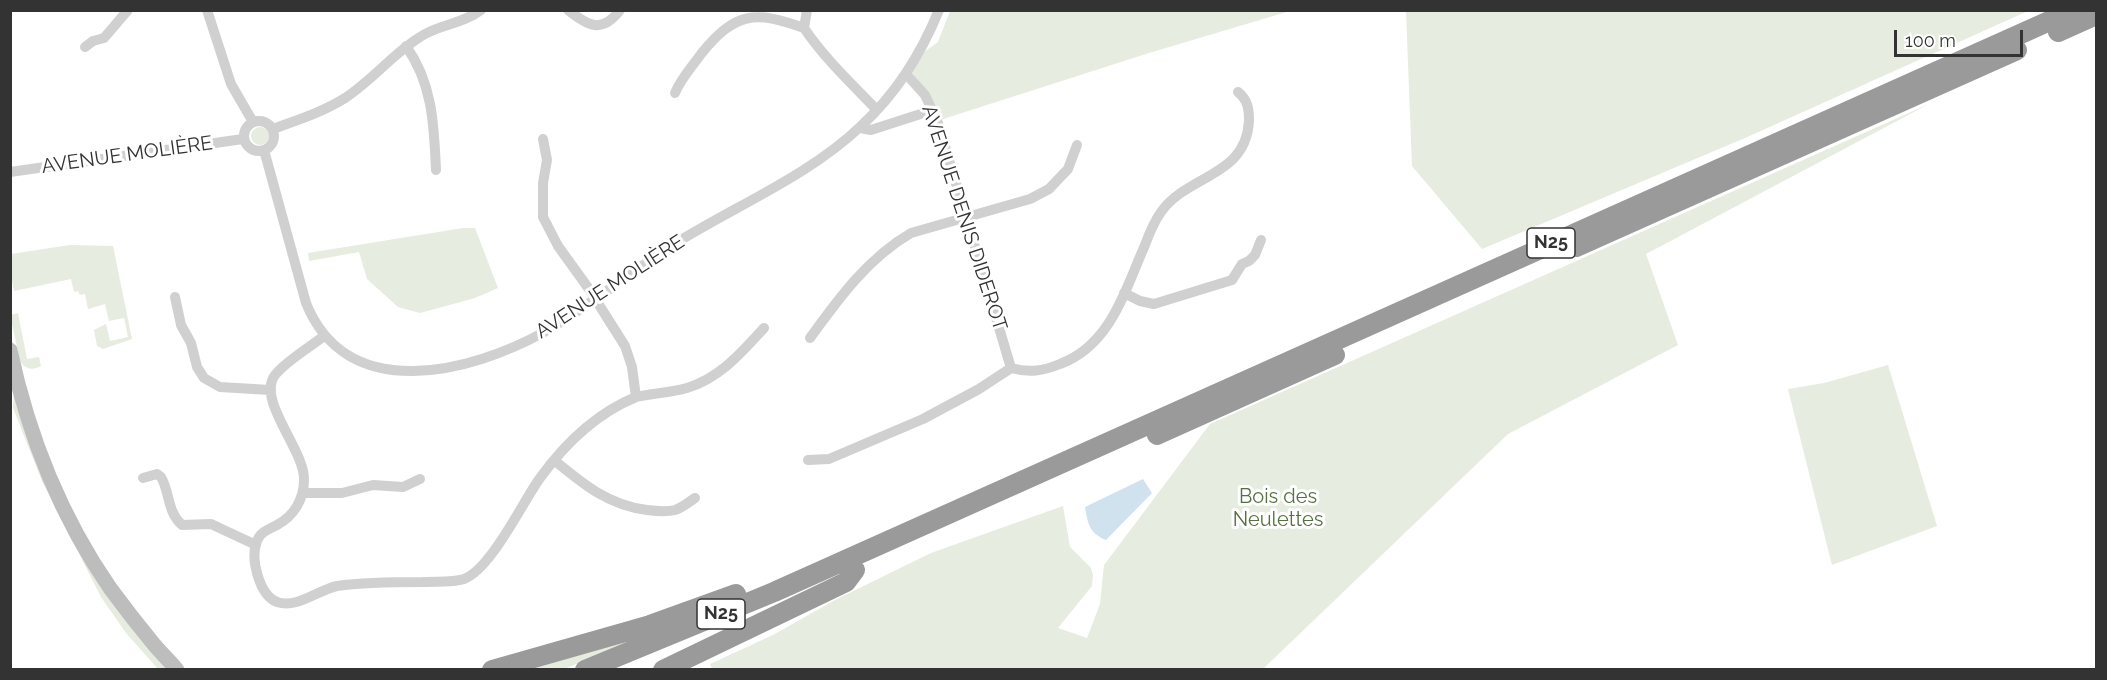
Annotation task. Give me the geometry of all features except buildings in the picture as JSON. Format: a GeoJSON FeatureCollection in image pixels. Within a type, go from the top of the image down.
{"type":"FeatureCollection","features":[{"type":"Feature","properties":{"kind":"highway","name":"N25"},"geometry":{"type":"LineString","coordinates":[[619,669],[2074,10]]}},
{"type":"Feature","properties":{"kind":"highway","name":"N25"},"geometry":{"type":"LineString","coordinates":[[585,669],[774,592],[856,562],[2097,15]]}},
{"type":"Feature","properties":{"kind":"highway"},"geometry":{"type":"LineString","coordinates":[[492,669],[659,621],[772,581],[840,553],[856,562],[846,582],[663,669]]}},
{"type":"Feature","properties":{"kind":"main road"},"geometry":{"type":"LineString","coordinates":[[10,350],[36,442],[68,517],[110,587],[137,623],[176,668]]}},
{"type":"Feature","properties":{"kind":"street"},"geometry":{"type":"LineString","coordinates":[[85,47],[93,41],[104,38],[128,10]]}},
{"type":"Feature","properties":{"kind":"street"},"geometry":{"type":"LineString","coordinates":[[207,10],[231,84],[252,122]]}},
{"type":"Feature","properties":{"kind":"street"},"geometry":{"type":"LineString","coordinates":[[273,129],[316,113],[345,98],[375,75],[406,46],[427,33],[464,20],[481,10]]}},
{"type":"Feature","properties":{"kind":"street"},"geometry":{"type":"LineString","coordinates":[[568,10],[579,20],[595,25],[608,22],[620,10]]}},
{"type":"Feature","properties":{"kind":"street"},"geometry":{"type":"LineString","coordinates":[[804,28],[807,10]]}},
{"type":"Feature","properties":{"kind":"street","name":"AVENUE MOLIÈRE"},"geometry":{"type":"LineString","coordinates":[[264,150],[306,303],[324,336],[344,353],[367,365],[389,371],[419,371],[464,363],[507,350],[546,331],[679,241],[834,150],[878,110],[906,74],[924,44],[939,10]]}},
{"type":"Feature","properties":{"kind":"street"},"geometry":{"type":"LineString","coordinates":[[675,93],[679,82],[714,39],[735,22],[752,17],[768,17],[804,28],[832,66],[878,110]]}},
{"type":"Feature","properties":{"kind":"street"},"geometry":{"type":"LineString","coordinates":[[406,46],[414,58],[430,97],[434,118],[436,170]]}},
{"type":"Feature","properties":{"kind":"street","name":"AVENUE DENIS DIDEROT"},"geometry":{"type":"LineString","coordinates":[[906,74],[920,89],[933,110],[1011,368]]}},
{"type":"Feature","properties":{"kind":"street"},"geometry":{"type":"LineString","coordinates":[[808,460],[829,459],[923,419],[1011,368],[1025,372],[1039,371],[1063,363],[1084,351],[1098,339],[1110,323],[1152,227],[1163,208],[1184,189],[1227,166],[1241,148],[1249,116],[1247,102],[1238,92]]}},
{"type":"Feature","properties":{"kind":"street"},"geometry":{"type":"LineString","coordinates":[[860,128],[871,130],[933,110]]}},
{"type":"Feature","properties":{"kind":"street"},"geometry":{"type":"LineString","coordinates":[[252,122],[263,122],[273,129]]}},
{"type":"Feature","properties":{"kind":"street"},"geometry":{"type":"LineString","coordinates":[[252,122],[243,140],[251,149],[264,150],[271,146],[273,129]]}},
{"type":"Feature","properties":{"kind":"street"},"geometry":{"type":"LineString","coordinates":[[543,139],[547,160],[543,183],[543,217],[558,246],[625,346],[632,367],[636,397]]}},
{"type":"Feature","properties":{"kind":"street","name":"AVENUE MOLIÈRE"},"geometry":{"type":"LineString","coordinates":[[10,172],[243,140]]}},
{"type":"Feature","properties":{"kind":"street"},"geometry":{"type":"LineString","coordinates":[[810,338],[835,303],[867,267],[894,243],[911,233],[1030,199],[1049,189],[1068,169],[1077,145]]}},
{"type":"Feature","properties":{"kind":"street"},"geometry":{"type":"LineString","coordinates":[[1124,293],[1140,301],[1154,304],[1232,280],[1242,264],[1256,255],[1261,240]]}},
{"type":"Feature","properties":{"kind":"street"},"geometry":{"type":"LineString","coordinates":[[175,297],[181,326],[191,343],[197,367],[204,378],[220,387],[270,390]]}},
{"type":"Feature","properties":{"kind":"street"},"geometry":{"type":"LineString","coordinates":[[324,336],[278,371],[272,379],[270,390],[272,402],[303,467],[303,494],[298,504],[287,519],[261,535],[256,545],[255,554],[262,587],[273,600],[285,604],[335,587],[450,581],[466,578],[477,572],[488,560],[537,483],[565,448],[608,412],[636,397],[681,389],[703,381],[725,368],[764,328]]}},
{"type":"Feature","properties":{"kind":"street"},"geometry":{"type":"LineString","coordinates":[[554,460],[595,492],[630,507],[675,510],[695,498]]}},
{"type":"Feature","properties":{"kind":"street"},"geometry":{"type":"LineString","coordinates":[[142,478],[157,474],[161,477],[170,505],[182,525],[204,523],[214,525],[256,545]]}},
{"type":"Feature","properties":{"kind":"street"},"geometry":{"type":"LineString","coordinates":[[303,494],[342,493],[373,486],[404,487],[420,480]]}},
{"type":"Feature","properties":{"kind":"green space"},"geometry":{"type":"Polygon","coordinates":[[[1406,10],[2028,11],[1745,138],[1482,249],[1412,166],[1406,10]]]}},
{"type":"Feature","properties":{"kind":"green space"},"geometry":{"type":"Polygon","coordinates":[[[950,11],[1290,11],[1149,53],[940,120],[928,92],[911,72],[924,52],[938,42],[950,11]]]}},
{"type":"Feature","properties":{"kind":"green space","name":"Bois des Neulettes"},"geometry":{"type":"Polygon","coordinates":[[[1929,104],[1646,254],[1678,345],[1508,434],[1263,669],[712,669],[710,664],[773,635],[835,600],[931,553],[1063,506],[1070,547],[1091,568],[1093,575],[1092,586],[1058,628],[1087,638],[1100,604],[1104,565],[1210,424],[1929,104]]]}},
{"type":"Feature","properties":{"kind":"green space"},"geometry":{"type":"Polygon","coordinates":[[[260,127],[266,130],[269,136],[266,142],[260,145],[254,142],[251,136],[254,130],[260,127]]]}},
{"type":"Feature","properties":{"kind":"green space"},"geometry":{"type":"Polygon","coordinates":[[[475,228],[498,288],[475,298],[420,313],[398,307],[367,279],[359,252],[309,261],[308,253],[475,228]]]}},
{"type":"Feature","properties":{"kind":"green space"},"geometry":{"type":"Polygon","coordinates":[[[70,245],[113,246],[132,339],[103,349],[97,346],[94,330],[106,324],[110,341],[128,337],[124,318],[109,321],[105,304],[88,309],[85,294],[80,295],[78,291],[74,292],[71,279],[14,291],[11,254],[70,245]]]}},
{"type":"Feature","properties":{"kind":"green space"},"geometry":{"type":"Polygon","coordinates":[[[18,313],[27,359],[39,357],[41,366],[38,368],[29,368],[20,361],[10,315],[18,313]]]}},
{"type":"Feature","properties":{"kind":"green space"},"geometry":{"type":"Polygon","coordinates":[[[1888,365],[1937,526],[1832,565],[1788,389],[1824,383],[1888,365]]]}},
{"type":"Feature","properties":{"kind":"green space"},"geometry":{"type":"Polygon","coordinates":[[[14,387],[49,486],[171,669],[158,669],[126,633],[101,597],[42,481],[13,408],[14,387]]]}},
{"type":"Feature","properties":{"kind":"green space"},"geometry":{"type":"Polygon","coordinates":[[[698,613],[564,669],[514,670],[698,613]]]}},
{"type":"Feature","properties":{"kind":"water"},"geometry":{"type":"Polygon","coordinates":[[[1143,479],[1152,493],[1106,540],[1096,534],[1088,523],[1085,507],[1143,479]]]}}]}
